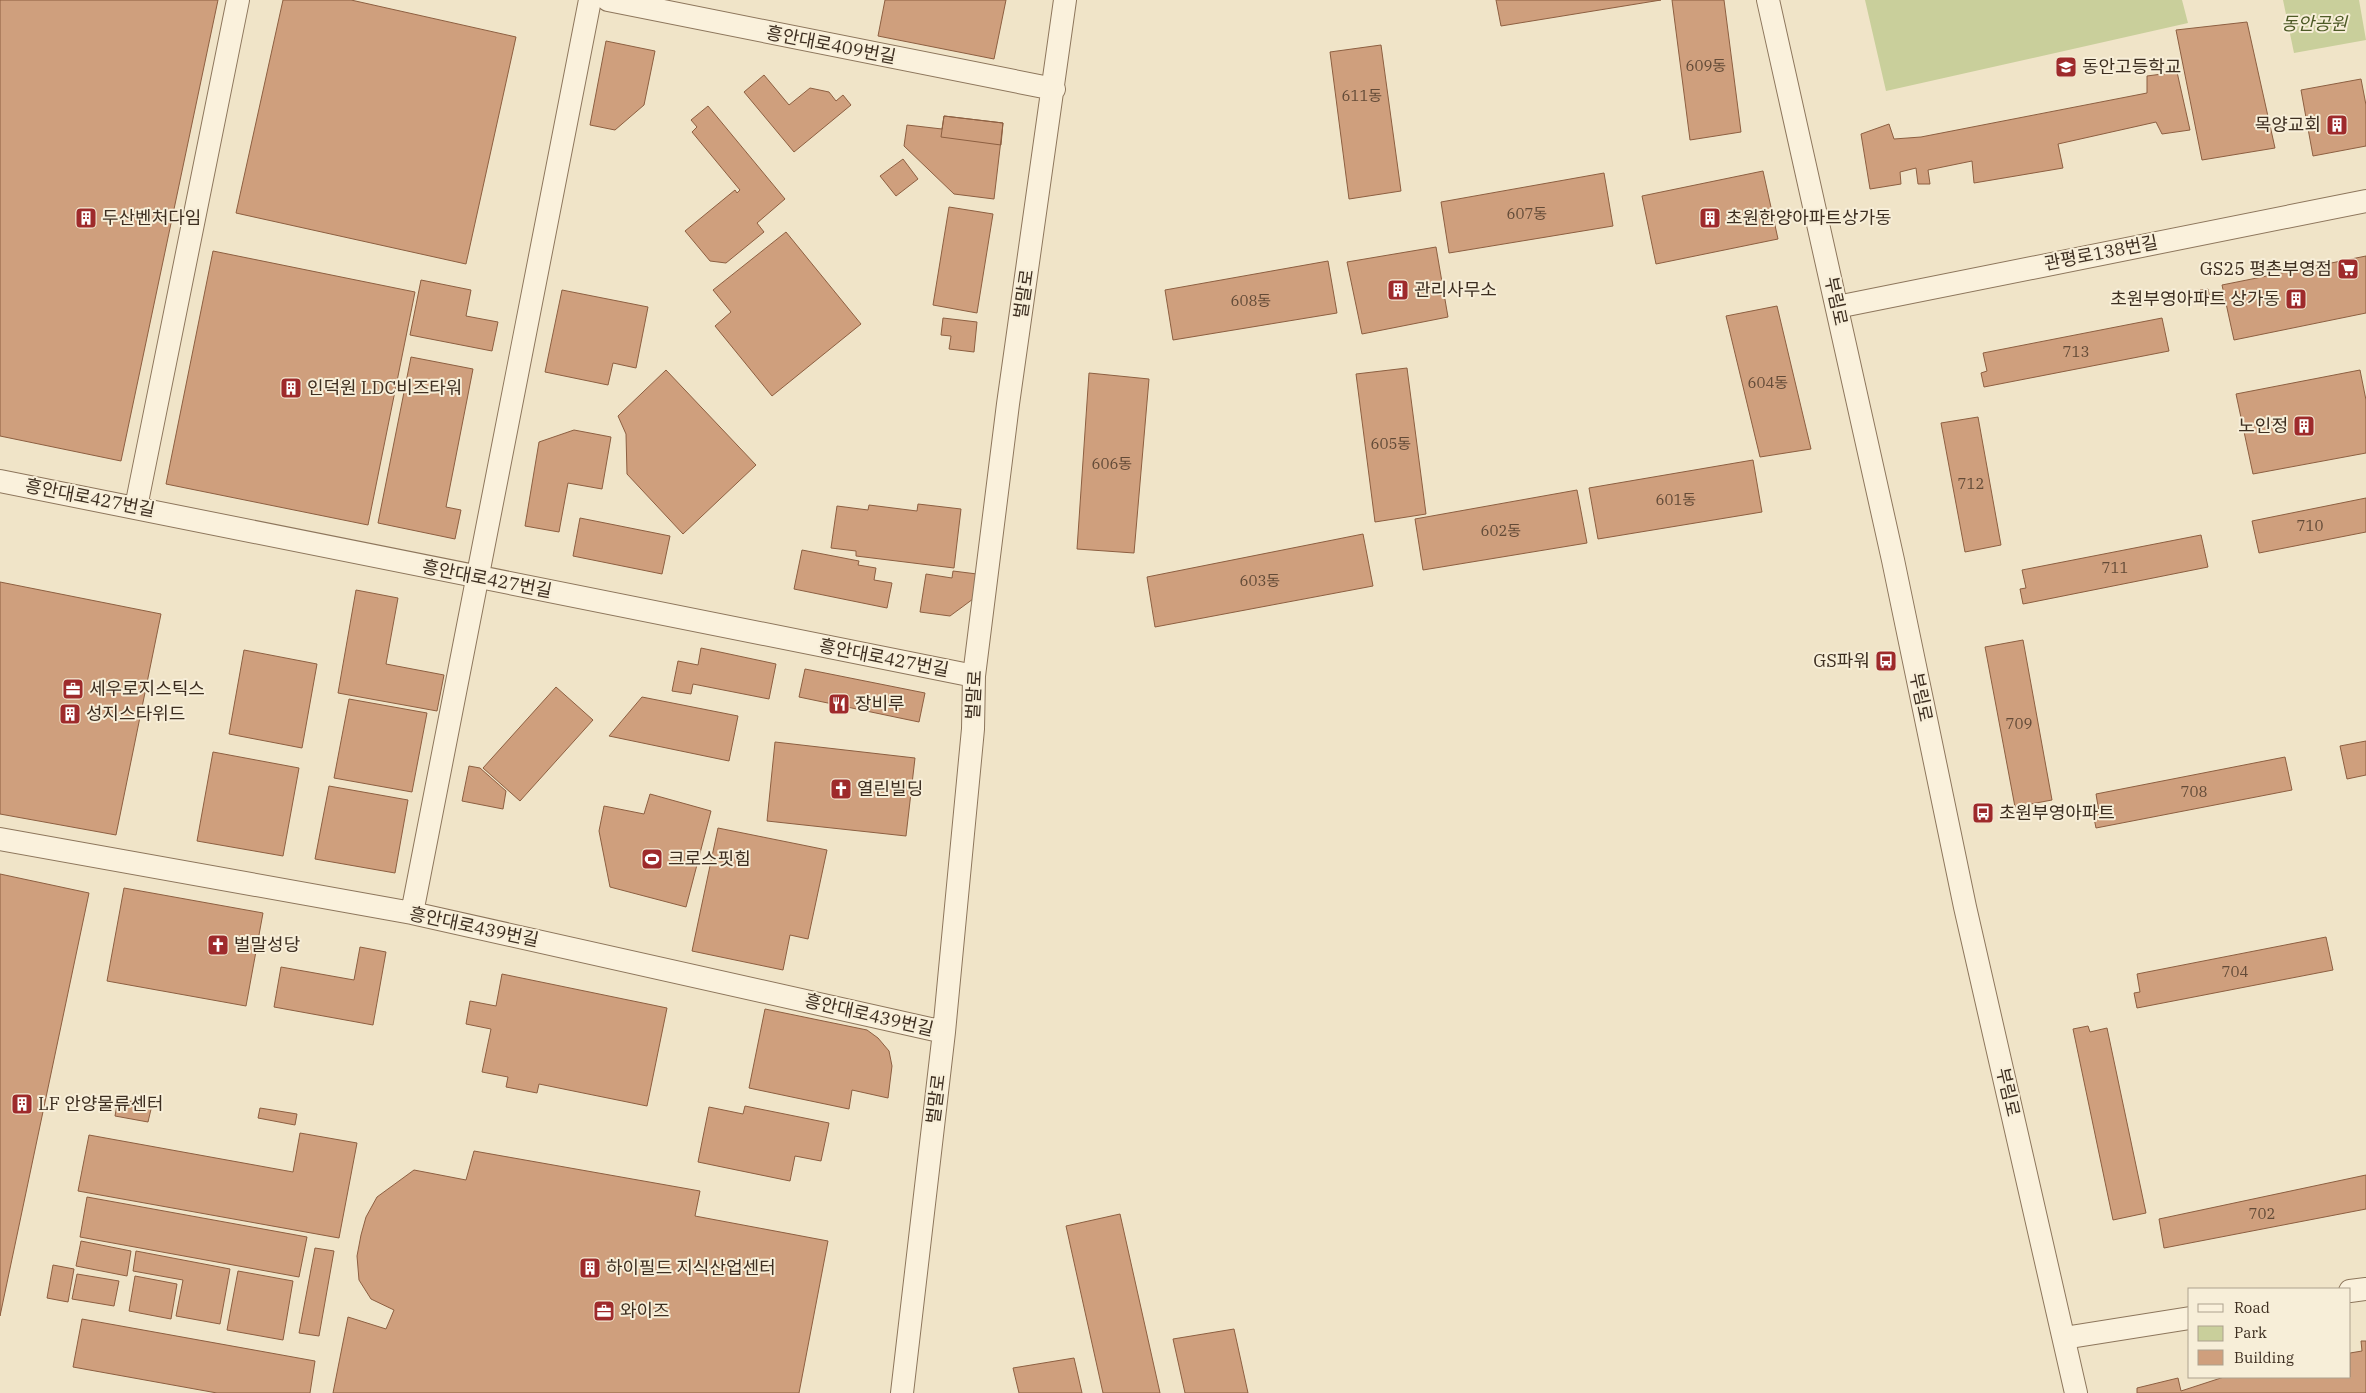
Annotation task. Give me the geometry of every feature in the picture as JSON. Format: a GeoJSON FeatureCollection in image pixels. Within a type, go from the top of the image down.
{"type":"FeatureCollection","features":[{"type":"Feature","properties":{"kind":"street"},"geometry":{"type":"LineString","coordinates":[[136,507],[238,0]]}},
{"type":"Feature","properties":{"kind":"street"},"geometry":{"type":"LineString","coordinates":[[412,913],[590,0]]}},
{"type":"Feature","properties":{"kind":"street","name":"흥안대로409번길"},"geometry":{"type":"LineString","coordinates":[[608,0],[1054,89]]}},
{"type":"Feature","properties":{"kind":"street","name":"벌말로"},"geometry":{"type":"LineString","coordinates":[[902,1393],[944,1032],[972,729],[974,676],[1008,404],[1054,89],[1065,0]]}},
{"type":"Feature","properties":{"kind":"street","name":"부림로"},"geometry":{"type":"LineString","coordinates":[[1768,0],[1837,307],[1965,907],[2076,1393]]}},
{"type":"Feature","properties":{"kind":"street","name":"관평로138번길"},"geometry":{"type":"LineString","coordinates":[[1837,307],[2366,201]]}},
{"type":"Feature","properties":{"kind":"street","name":"흥안대로427번길"},"geometry":{"type":"LineString","coordinates":[[0,481],[974,676]]}},
{"type":"Feature","properties":{"kind":"street","name":"흥안대로439번길"},"geometry":{"type":"LineString","coordinates":[[0,839],[412,913],[944,1032]]}},
{"type":"Feature","properties":{"kind":"street"},"geometry":{"type":"LineString","coordinates":[[2351,1291],[2366,1289]]}},
{"type":"Feature","properties":{"kind":"street"},"geometry":{"type":"LineString","coordinates":[[2064,1338],[2188,1318]]}},
{"type":"Feature","properties":{"kind":"green space"},"geometry":{"type":"Polygon","coordinates":[[[1865,0],[2182,0],[2188,23],[1886,91],[1865,0]]]}},
{"type":"Feature","properties":{"kind":"green space","name":"동안공원"},"geometry":{"type":"Polygon","coordinates":[[[2283,0],[2359,0],[2366,40],[2294,53],[2283,0]]]}},
{"type":"Feature","properties":{"kind":"building","name":"두산벤처다임"},"geometry":{"type":"Polygon","coordinates":[[[0,0],[218,0],[121,461],[0,436],[0,0]]]}},
{"type":"Feature","properties":{"kind":"building"},"geometry":{"type":"Polygon","coordinates":[[[283,0],[351,0],[516,37],[466,264],[236,213],[283,0]]]}},
{"type":"Feature","properties":{"kind":"building"},"geometry":{"type":"Polygon","coordinates":[[[885,0],[1006,0],[994,59],[878,36],[885,0]]]}},
{"type":"Feature","properties":{"kind":"building"},"geometry":{"type":"Polygon","coordinates":[[[1496,0],[1661,0],[1501,26],[1496,0]]]}},
{"type":"Feature","properties":{"kind":"building"},"geometry":{"type":"Polygon","coordinates":[[[1672,0],[1724,0],[1741,132],[1690,140],[1672,0]]]}},
{"type":"Feature","properties":{"kind":"building"},"geometry":{"type":"Polygon","coordinates":[[[2247,22],[2275,148],[2202,160],[2176,30],[2247,22]]]}},
{"type":"Feature","properties":{"kind":"building"},"geometry":{"type":"Polygon","coordinates":[[[606,41],[655,51],[644,105],[615,130],[590,125],[606,41]]]}},
{"type":"Feature","properties":{"kind":"building"},"geometry":{"type":"Polygon","coordinates":[[[1381,45],[1401,191],[1349,199],[1330,52],[1381,45]]]}},
{"type":"Feature","properties":{"kind":"building"},"geometry":{"type":"Polygon","coordinates":[[[2177,72],[2190,130],[2162,134],[2156,122],[2058,144],[2063,168],[1974,183],[1972,161],[1928,170],[1930,184],[1918,184],[1916,168],[1900,172],[1901,184],[1870,189],[1861,134],[1889,124],[1894,139],[1921,137],[2147,93],[2147,76],[2177,72]]]}},
{"type":"Feature","properties":{"kind":"building"},"geometry":{"type":"Polygon","coordinates":[[[764,75],[789,105],[810,88],[829,92],[836,101],[843,95],[851,105],[794,152],[744,92],[764,75]]]}},
{"type":"Feature","properties":{"kind":"building","name":"목양교회"},"geometry":{"type":"Polygon","coordinates":[[[2361,79],[2366,105],[2366,146],[2313,156],[2301,90],[2361,79]]]}},
{"type":"Feature","properties":{"kind":"building"},"geometry":{"type":"Polygon","coordinates":[[[708,106],[785,199],[757,223],[764,232],[726,263],[710,261],[685,231],[735,190],[737,193],[740,190],[692,132],[697,127],[691,120],[708,106]]]}},
{"type":"Feature","properties":{"kind":"building"},"geometry":{"type":"Polygon","coordinates":[[[944,116],[1003,123],[1001,145],[941,137],[944,116]]]}},
{"type":"Feature","properties":{"kind":"building"},"geometry":{"type":"Polygon","coordinates":[[[944,116],[1003,123],[994,199],[954,194],[904,146],[907,125],[942,129],[944,116]]]}},
{"type":"Feature","properties":{"kind":"building"},"geometry":{"type":"Polygon","coordinates":[[[903,159],[918,179],[896,196],[880,176],[903,159]]]}},
{"type":"Feature","properties":{"kind":"building","name":"초원한양아파트상가동"},"geometry":{"type":"Polygon","coordinates":[[[1763,171],[1778,239],[1656,264],[1642,196],[1763,171]]]}},
{"type":"Feature","properties":{"kind":"building"},"geometry":{"type":"Polygon","coordinates":[[[1604,173],[1613,226],[1449,253],[1441,202],[1604,173]]]}},
{"type":"Feature","properties":{"kind":"building"},"geometry":{"type":"Polygon","coordinates":[[[949,207],[993,214],[977,313],[933,305],[949,207]]]}},
{"type":"Feature","properties":{"kind":"building"},"geometry":{"type":"Polygon","coordinates":[[[786,232],[861,324],[772,396],[715,326],[731,312],[713,290],[786,232]]]}},
{"type":"Feature","properties":{"kind":"building","name":"관리사무소"},"geometry":{"type":"Polygon","coordinates":[[[1436,247],[1448,317],[1362,334],[1347,262],[1436,247]]]}},
{"type":"Feature","properties":{"kind":"building","name":"인덕원 LDC비즈타워"},"geometry":{"type":"Polygon","coordinates":[[[213,251],[415,292],[368,525],[166,484],[213,251]]]}},
{"type":"Feature","properties":{"kind":"building","name":"초원부영아파트 상가동"},"geometry":{"type":"Polygon","coordinates":[[[2366,256],[2366,313],[2234,340],[2222,285],[2366,256]]]}},
{"type":"Feature","properties":{"kind":"building"},"geometry":{"type":"Polygon","coordinates":[[[1328,261],[1337,313],[1173,340],[1165,290],[1328,261]]]}},
{"type":"Feature","properties":{"kind":"building"},"geometry":{"type":"Polygon","coordinates":[[[421,280],[471,290],[466,316],[498,322],[492,351],[410,335],[421,280]]]}},
{"type":"Feature","properties":{"kind":"building"},"geometry":{"type":"Polygon","coordinates":[[[2208,289],[2210,298],[2202,299],[2200,290],[2208,289]]]}},
{"type":"Feature","properties":{"kind":"building"},"geometry":{"type":"Polygon","coordinates":[[[562,290],[648,307],[636,368],[613,363],[608,385],[545,372],[562,290]]]}},
{"type":"Feature","properties":{"kind":"building"},"geometry":{"type":"Polygon","coordinates":[[[1777,306],[1811,449],[1760,457],[1726,316],[1777,306]]]}},
{"type":"Feature","properties":{"kind":"building"},"geometry":{"type":"Polygon","coordinates":[[[943,318],[977,322],[974,352],[949,349],[951,336],[941,335],[943,318]]]}},
{"type":"Feature","properties":{"kind":"building"},"geometry":{"type":"Polygon","coordinates":[[[2162,318],[2169,351],[1984,387],[1981,373],[1987,371],[1983,353],[2162,318]]]}},
{"type":"Feature","properties":{"kind":"building"},"geometry":{"type":"Polygon","coordinates":[[[411,357],[473,369],[446,507],[461,510],[455,539],[378,523],[411,357]]]}},
{"type":"Feature","properties":{"kind":"building"},"geometry":{"type":"Polygon","coordinates":[[[1407,368],[1426,514],[1375,522],[1356,374],[1407,368]]]}},
{"type":"Feature","properties":{"kind":"building"},"geometry":{"type":"Polygon","coordinates":[[[666,370],[756,465],[683,534],[627,474],[626,434],[618,416],[666,370]]]}},
{"type":"Feature","properties":{"kind":"building","name":"노인정"},"geometry":{"type":"Polygon","coordinates":[[[2360,370],[2366,400],[2366,453],[2253,474],[2236,394],[2360,370]]]}},
{"type":"Feature","properties":{"kind":"building"},"geometry":{"type":"Polygon","coordinates":[[[1089,373],[1149,379],[1134,553],[1077,549],[1089,373]]]}},
{"type":"Feature","properties":{"kind":"building"},"geometry":{"type":"Polygon","coordinates":[[[1978,417],[2001,545],[1965,552],[1941,423],[1978,417]]]}},
{"type":"Feature","properties":{"kind":"building"},"geometry":{"type":"Polygon","coordinates":[[[574,430],[611,437],[602,489],[568,483],[559,532],[525,526],[539,442],[574,430]]]}},
{"type":"Feature","properties":{"kind":"building"},"geometry":{"type":"Polygon","coordinates":[[[1753,460],[1762,512],[1598,539],[1589,488],[1753,460]]]}},
{"type":"Feature","properties":{"kind":"building"},"geometry":{"type":"Polygon","coordinates":[[[1577,490],[1587,543],[1423,570],[1415,519],[1577,490]]]}},
{"type":"Feature","properties":{"kind":"building"},"geometry":{"type":"Polygon","coordinates":[[[2366,498],[2366,532],[2259,553],[2252,521],[2366,498]]]}},
{"type":"Feature","properties":{"kind":"building"},"geometry":{"type":"Polygon","coordinates":[[[918,504],[961,509],[954,568],[856,556],[856,551],[831,548],[837,506],[868,510],[869,505],[917,511],[918,504]]]}},
{"type":"Feature","properties":{"kind":"building"},"geometry":{"type":"Polygon","coordinates":[[[580,518],[670,536],[662,574],[573,556],[580,518]]]}},
{"type":"Feature","properties":{"kind":"building"},"geometry":{"type":"Polygon","coordinates":[[[1363,534],[1373,586],[1155,627],[1147,577],[1363,534]]]}},
{"type":"Feature","properties":{"kind":"building"},"geometry":{"type":"Polygon","coordinates":[[[2201,535],[2208,567],[2023,604],[2020,589],[2026,588],[2022,570],[2201,535]]]}},
{"type":"Feature","properties":{"kind":"building"},"geometry":{"type":"Polygon","coordinates":[[[802,550],[859,561],[858,565],[876,568],[874,580],[892,583],[887,608],[794,589],[802,550]]]}},
{"type":"Feature","properties":{"kind":"building"},"geometry":{"type":"Polygon","coordinates":[[[953,571],[977,574],[973,599],[950,616],[920,612],[926,574],[952,578],[953,571]]]}},
{"type":"Feature","properties":{"kind":"building","name":"성지스타위드"},"geometry":{"type":"Polygon","coordinates":[[[0,582],[161,614],[116,835],[0,814],[0,582]]]}},
{"type":"Feature","properties":{"kind":"building"},"geometry":{"type":"Polygon","coordinates":[[[356,590],[398,598],[386,664],[444,675],[437,711],[338,693],[356,590]]]}},
{"type":"Feature","properties":{"kind":"building"},"geometry":{"type":"Polygon","coordinates":[[[2023,640],[2052,800],[2015,807],[1985,647],[2023,640]]]}},
{"type":"Feature","properties":{"kind":"building"},"geometry":{"type":"Polygon","coordinates":[[[701,648],[776,664],[769,699],[693,684],[691,694],[672,691],[678,661],[698,665],[701,648]]]}},
{"type":"Feature","properties":{"kind":"building"},"geometry":{"type":"Polygon","coordinates":[[[244,650],[317,664],[302,748],[229,734],[244,650]]]}},
{"type":"Feature","properties":{"kind":"building"},"geometry":{"type":"Polygon","coordinates":[[[805,669],[925,693],[919,722],[799,697],[805,669]]]}},
{"type":"Feature","properties":{"kind":"building"},"geometry":{"type":"Polygon","coordinates":[[[556,687],[593,720],[520,801],[483,768],[556,687]]]}},
{"type":"Feature","properties":{"kind":"building"},"geometry":{"type":"Polygon","coordinates":[[[642,697],[738,716],[729,761],[609,736],[642,697]]]}},
{"type":"Feature","properties":{"kind":"building"},"geometry":{"type":"Polygon","coordinates":[[[349,699],[427,713],[412,792],[334,778],[349,699]]]}},
{"type":"Feature","properties":{"kind":"building"},"geometry":{"type":"Polygon","coordinates":[[[2366,741],[2366,775],[2347,779],[2340,746],[2366,741]]]}},
{"type":"Feature","properties":{"kind":"building","name":"열린빌딩"},"geometry":{"type":"Polygon","coordinates":[[[775,742],[915,758],[906,836],[767,821],[775,742]]]}},
{"type":"Feature","properties":{"kind":"building"},"geometry":{"type":"Polygon","coordinates":[[[213,752],[299,768],[283,856],[197,841],[213,752]]]}},
{"type":"Feature","properties":{"kind":"building"},"geometry":{"type":"Polygon","coordinates":[[[2285,757],[2292,790],[2096,828],[2093,813],[2099,812],[2096,794],[2285,757]]]}},
{"type":"Feature","properties":{"kind":"building"},"geometry":{"type":"Polygon","coordinates":[[[469,766],[480,768],[506,791],[503,809],[462,801],[469,766]]]}},
{"type":"Feature","properties":{"kind":"building"},"geometry":{"type":"Polygon","coordinates":[[[329,786],[408,800],[395,873],[315,859],[329,786]]]}},
{"type":"Feature","properties":{"kind":"building","name":"크로스핏힘"},"geometry":{"type":"Polygon","coordinates":[[[650,794],[711,811],[686,907],[610,887],[599,831],[604,806],[644,814],[650,794]]]}},
{"type":"Feature","properties":{"kind":"building"},"geometry":{"type":"Polygon","coordinates":[[[718,828],[827,850],[808,939],[790,935],[783,970],[692,951],[718,828]]]}},
{"type":"Feature","properties":{"kind":"building","name":"LF 안양물류센터"},"geometry":{"type":"Polygon","coordinates":[[[0,874],[89,893],[0,1316],[0,874]]]}},
{"type":"Feature","properties":{"kind":"building"},"geometry":{"type":"Polygon","coordinates":[[[124,888],[263,913],[246,1006],[107,981],[124,888]]]}},
{"type":"Feature","properties":{"kind":"building"},"geometry":{"type":"Polygon","coordinates":[[[2326,937],[2333,970],[2137,1008],[2134,993],[2140,992],[2137,974],[2326,937]]]}},
{"type":"Feature","properties":{"kind":"building"},"geometry":{"type":"Polygon","coordinates":[[[360,947],[386,952],[373,1025],[274,1007],[281,967],[354,980],[360,947]]]}},
{"type":"Feature","properties":{"kind":"building"},"geometry":{"type":"Polygon","coordinates":[[[502,974],[667,1008],[647,1106],[539,1084],[537,1093],[506,1087],[508,1077],[482,1072],[491,1029],[466,1024],[470,1001],[496,1006],[502,974]]]}},
{"type":"Feature","properties":{"kind":"building"},"geometry":{"type":"Polygon","coordinates":[[[765,1009],[867,1030],[878,1038],[889,1051],[892,1066],[888,1098],[852,1090],[849,1109],[749,1088],[765,1009]]]}},
{"type":"Feature","properties":{"kind":"building"},"geometry":{"type":"Polygon","coordinates":[[[2088,1026],[2090,1032],[2107,1028],[2146,1213],[2113,1220],[2073,1029],[2088,1026]]]}},
{"type":"Feature","properties":{"kind":"building"},"geometry":{"type":"Polygon","coordinates":[[[118,1099],[152,1105],[148,1122],[115,1116],[118,1099]]]}},
{"type":"Feature","properties":{"kind":"building"},"geometry":{"type":"Polygon","coordinates":[[[745,1106],[829,1123],[821,1161],[795,1156],[790,1181],[698,1162],[709,1107],[743,1114],[745,1106]]]}},
{"type":"Feature","properties":{"kind":"building"},"geometry":{"type":"Polygon","coordinates":[[[260,1108],[297,1114],[295,1125],[258,1118],[260,1108]]]}},
{"type":"Feature","properties":{"kind":"building"},"geometry":{"type":"Polygon","coordinates":[[[300,1133],[357,1143],[339,1238],[78,1191],[89,1135],[293,1172],[300,1133]]]}},
{"type":"Feature","properties":{"kind":"building","name":"하이필드 지식산업센터"},"geometry":{"type":"Polygon","coordinates":[[[474,1151],[700,1191],[695,1216],[828,1241],[799,1393],[333,1393],[348,1317],[386,1329],[394,1310],[371,1299],[359,1280],[357,1256],[361,1235],[366,1217],[377,1197],[414,1170],[466,1180],[474,1151]]]}},
{"type":"Feature","properties":{"kind":"building"},"geometry":{"type":"Polygon","coordinates":[[[2366,1175],[2366,1209],[2164,1248],[2159,1219],[2366,1175]]]}},
{"type":"Feature","properties":{"kind":"building"},"geometry":{"type":"Polygon","coordinates":[[[87,1197],[307,1237],[299,1277],[80,1237],[87,1197]]]}},
{"type":"Feature","properties":{"kind":"building"},"geometry":{"type":"Polygon","coordinates":[[[1120,1214],[1160,1393],[1103,1393],[1066,1226],[1120,1214]]]}},
{"type":"Feature","properties":{"kind":"building"},"geometry":{"type":"Polygon","coordinates":[[[81,1241],[131,1251],[127,1276],[76,1266],[81,1241]]]}},
{"type":"Feature","properties":{"kind":"building"},"geometry":{"type":"Polygon","coordinates":[[[315,1248],[334,1251],[319,1336],[299,1333],[315,1248]]]}},
{"type":"Feature","properties":{"kind":"building"},"geometry":{"type":"Polygon","coordinates":[[[136,1251],[230,1269],[220,1324],[176,1316],[183,1280],[133,1271],[136,1251]]]}},
{"type":"Feature","properties":{"kind":"building"},"geometry":{"type":"Polygon","coordinates":[[[53,1265],[74,1269],[68,1302],[47,1298],[53,1265]]]}},
{"type":"Feature","properties":{"kind":"building"},"geometry":{"type":"Polygon","coordinates":[[[238,1271],[293,1281],[283,1340],[227,1330],[238,1271]]]}},
{"type":"Feature","properties":{"kind":"building"},"geometry":{"type":"Polygon","coordinates":[[[77,1274],[119,1281],[114,1306],[72,1299],[77,1274]]]}},
{"type":"Feature","properties":{"kind":"building"},"geometry":{"type":"Polygon","coordinates":[[[135,1276],[177,1284],[171,1319],[129,1311],[135,1276]]]}},
{"type":"Feature","properties":{"kind":"building"},"geometry":{"type":"Polygon","coordinates":[[[82,1319],[315,1361],[310,1393],[217,1393],[73,1367],[82,1319]]]}},
{"type":"Feature","properties":{"kind":"building"},"geometry":{"type":"Polygon","coordinates":[[[1234,1329],[1248,1393],[1185,1393],[1173,1339],[1234,1329]]]}},
{"type":"Feature","properties":{"kind":"building"},"geometry":{"type":"Polygon","coordinates":[[[2361,1341],[2366,1341],[2366,1393],[2137,1393],[2137,1388],[2178,1378],[2181,1391],[2221,1378],[2351,1378],[2351,1353],[2362,1351],[2361,1341]]]}},
{"type":"Feature","properties":{"kind":"building"},"geometry":{"type":"Polygon","coordinates":[[[1074,1358],[1082,1393],[1019,1393],[1013,1368],[1074,1358]]]}},
{"type":"Feature","properties":{"kind":"place","name":"동안고등학교"},"geometry":{"type":"Point","coordinates":[2066,67]}},
{"type":"Feature","properties":{"kind":"place","name":"목양교회"},"geometry":{"type":"Point","coordinates":[2337,125]}},
{"type":"Feature","properties":{"kind":"place","name":"두산벤처다임"},"geometry":{"type":"Point","coordinates":[86,218]}},
{"type":"Feature","properties":{"kind":"place","name":"초원한양아파트상가동"},"geometry":{"type":"Point","coordinates":[1710,218]}},
{"type":"Feature","properties":{"kind":"place","name":"GS25 평촌부영점"},"geometry":{"type":"Point","coordinates":[2348,269]}},
{"type":"Feature","properties":{"kind":"place","name":"관리사무소"},"geometry":{"type":"Point","coordinates":[1398,290]}},
{"type":"Feature","properties":{"kind":"place","name":"초원부영아파트 상가동"},"geometry":{"type":"Point","coordinates":[2296,299]}},
{"type":"Feature","properties":{"kind":"place","name":"인덕원 LDC비즈타워"},"geometry":{"type":"Point","coordinates":[291,388]}},
{"type":"Feature","properties":{"kind":"place","name":"노인정"},"geometry":{"type":"Point","coordinates":[2304,426]}},
{"type":"Feature","properties":{"kind":"place","name":"GS파워"},"geometry":{"type":"Point","coordinates":[1886,661]}},
{"type":"Feature","properties":{"kind":"place","name":"세우로지스틱스"},"geometry":{"type":"Point","coordinates":[73,689]}},
{"type":"Feature","properties":{"kind":"place","name":"장비루"},"geometry":{"type":"Point","coordinates":[839,704]}},
{"type":"Feature","properties":{"kind":"place","name":"성지스타위드"},"geometry":{"type":"Point","coordinates":[70,714]}},
{"type":"Feature","properties":{"kind":"place","name":"열린빌딩"},"geometry":{"type":"Point","coordinates":[841,789]}},
{"type":"Feature","properties":{"kind":"place","name":"초원부영아파트"},"geometry":{"type":"Point","coordinates":[1983,813]}},
{"type":"Feature","properties":{"kind":"place","name":"크로스핏힘"},"geometry":{"type":"Point","coordinates":[652,859]}},
{"type":"Feature","properties":{"kind":"place","name":"벌말성당"},"geometry":{"type":"Point","coordinates":[218,945]}},
{"type":"Feature","properties":{"kind":"place","name":"LF 안양물류센터"},"geometry":{"type":"Point","coordinates":[22,1104]}},
{"type":"Feature","properties":{"kind":"place","name":"하이필드 지식산업센터"},"geometry":{"type":"Point","coordinates":[590,1268]}},
{"type":"Feature","properties":{"kind":"place","name":"와이즈"},"geometry":{"type":"Point","coordinates":[604,1311]}}]}
